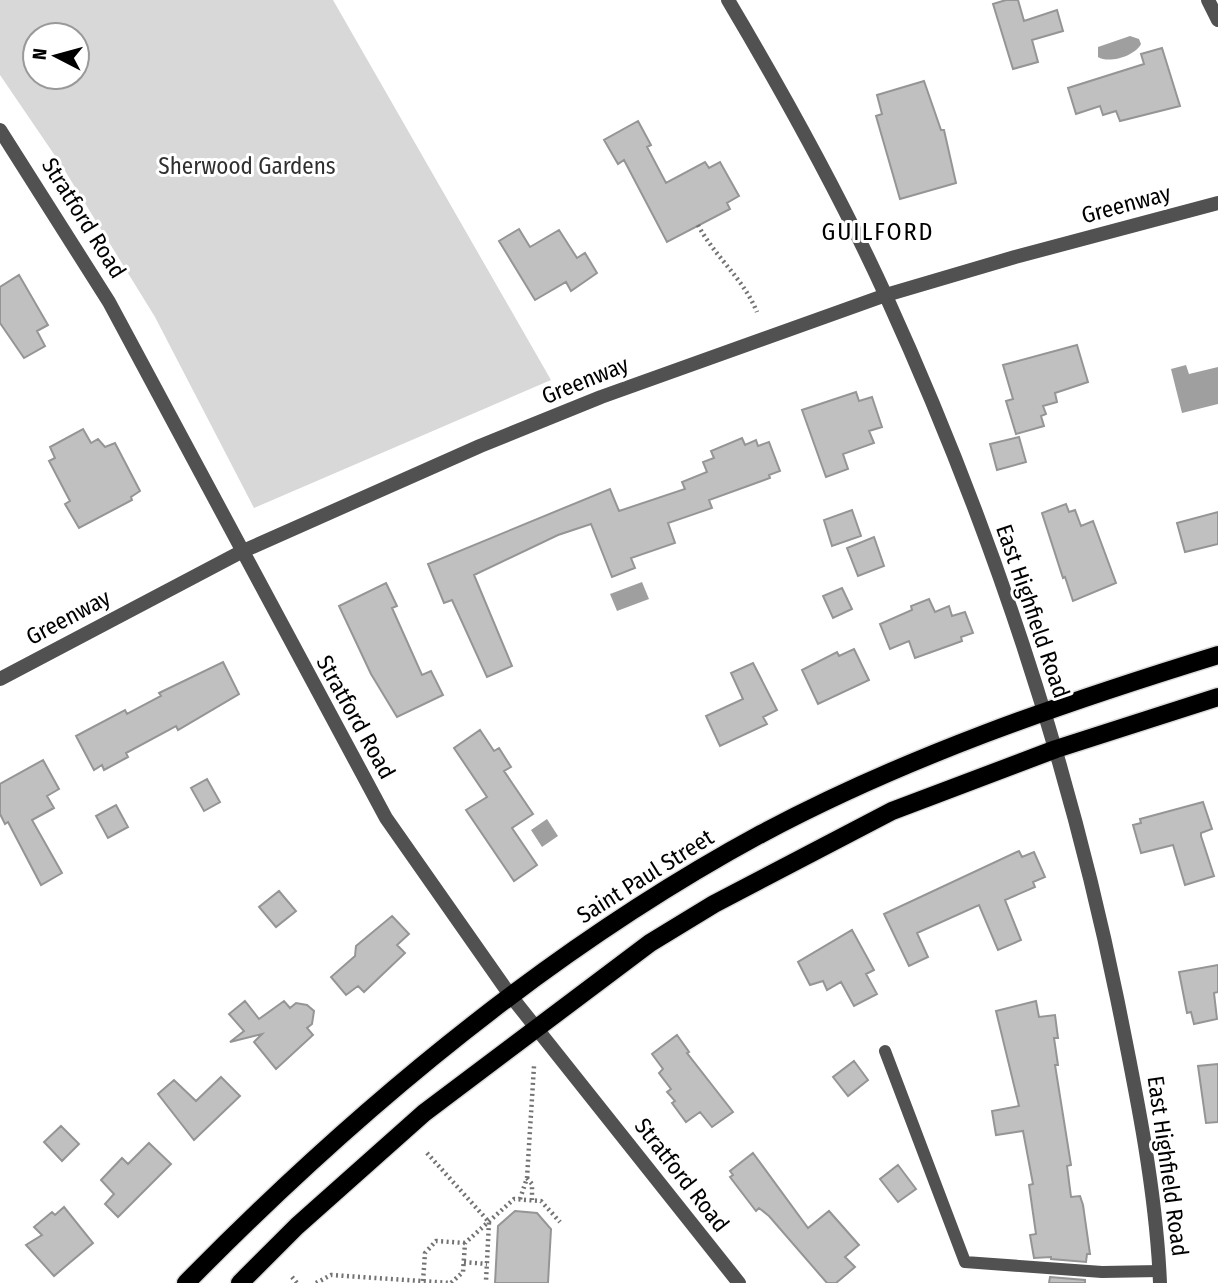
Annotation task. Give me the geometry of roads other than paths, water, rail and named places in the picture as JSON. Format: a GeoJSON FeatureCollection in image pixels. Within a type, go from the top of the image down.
{"type":"FeatureCollection","features":[{"type":"Feature","properties":{"kind":"main road","name":"Saint Paul Street"},"geometry":{"type":"LineString","coordinates":[[186,1283],[304,1169],[384,1098],[510,995],[609,925],[762,834],[865,783],[1044,712],[1218,655]]}},
{"type":"Feature","properties":{"kind":"main road"},"geometry":{"type":"LineString","coordinates":[[240,1283],[297,1226],[424,1113],[650,943],[714,904],[892,811],[1056,749],[1218,697]]}},
{"type":"Feature","properties":{"kind":"street","name":"East Highfield Road"},"geometry":{"type":"LineString","coordinates":[[728,0],[809,144],[886,295],[992,559],[1044,712],[1056,749],[1106,946],[1121,1016],[1145,1152],[1160,1277]]}},
{"type":"Feature","properties":{"kind":"street"},"geometry":{"type":"LineString","coordinates":[[1209,0],[1218,20]]}},
{"type":"Feature","properties":{"kind":"street","name":"Stratford Road"},"geometry":{"type":"LineString","coordinates":[[0,130],[109,302],[386,818],[510,995],[738,1283]]}},
{"type":"Feature","properties":{"kind":"street","name":"Greenway"},"geometry":{"type":"LineString","coordinates":[[0,679],[242,552],[480,446],[601,397],[886,295],[1015,257],[1218,203]]}},
{"type":"Feature","properties":{"kind":"lane"},"geometry":{"type":"LineString","coordinates":[[885,1051],[965,1262],[1160,1277]]}},
{"type":"Feature","properties":{"kind":"district","name":"GUILFORD"},"geometry":{"type":"Point","coordinates":[878,232]}},
{"type":"Feature","properties":{"kind":"park label","name":"Sherwood Gardens"},"geometry":{"type":"Point","coordinates":[247,166]}}]}
